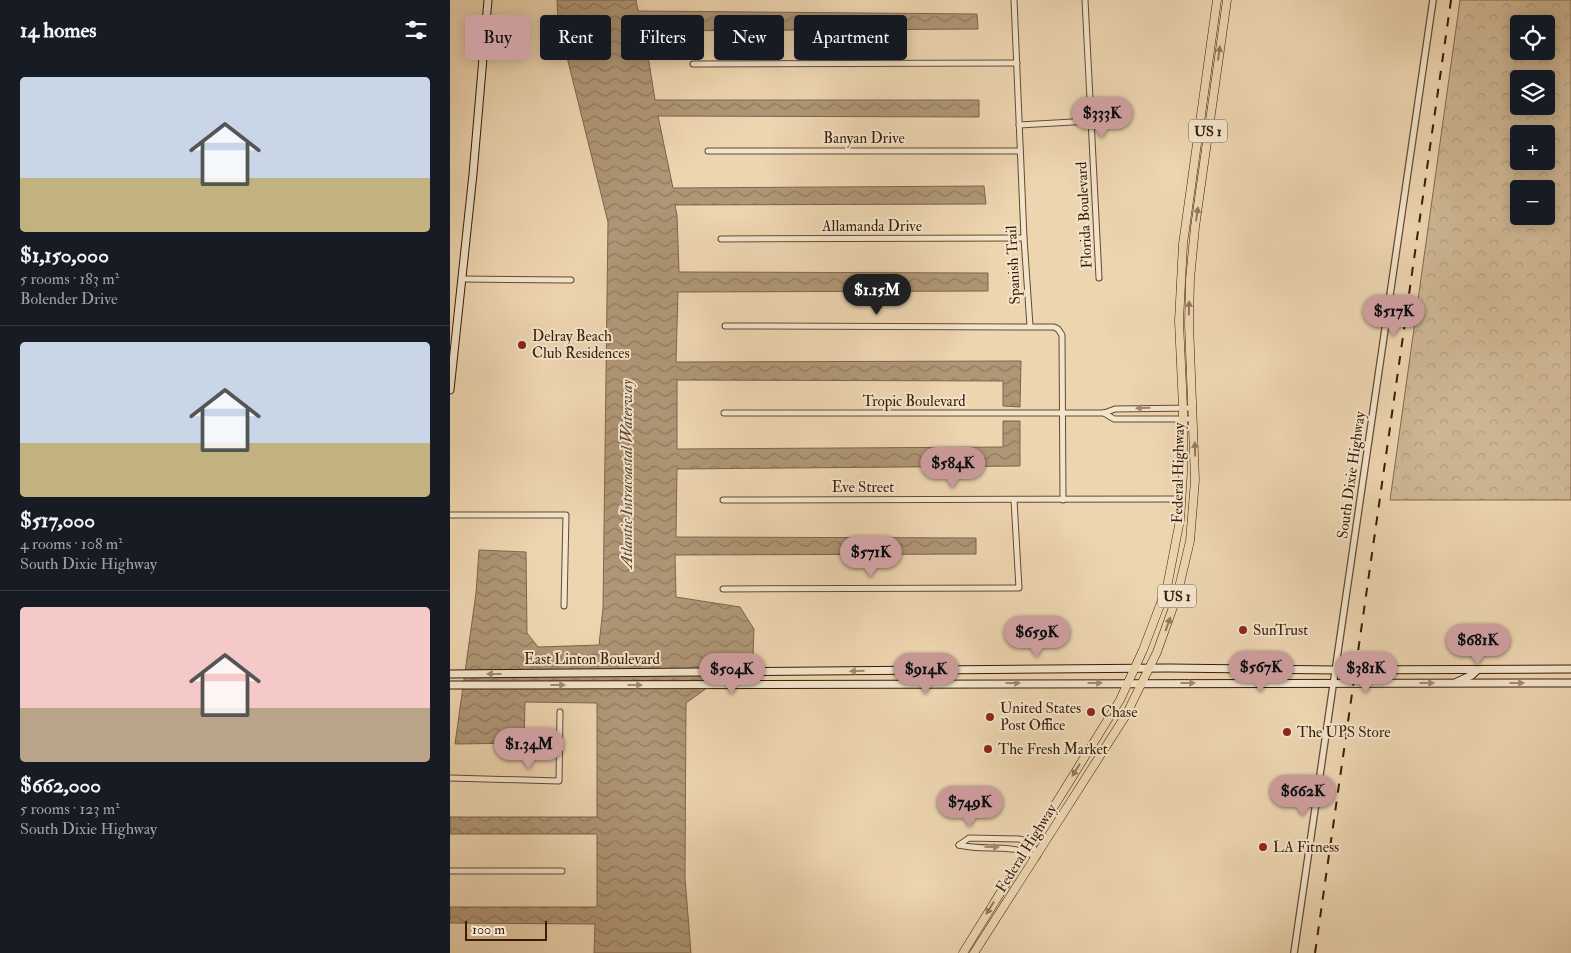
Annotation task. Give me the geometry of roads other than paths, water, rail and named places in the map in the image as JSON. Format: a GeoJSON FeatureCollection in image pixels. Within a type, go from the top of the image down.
{"type":"FeatureCollection","features":[{"type":"Feature","properties":{"kind":"main road"},"geometry":{"type":"LineString","coordinates":[[450,390],[488,0]]}},
{"type":"Feature","properties":{"kind":"main road","name":"Federal Highway"},"geometry":{"type":"LineString","coordinates":[[962,953],[1120,700],[1152,631],[1166,591],[1177,538],[1182,500],[1183,408],[1179,329],[1180,279],[1185,225],[1217,0]]}},
{"type":"Feature","properties":{"kind":"main road","name":"Federal Highway"},"geometry":{"type":"LineString","coordinates":[[974,953],[1126,715],[1150,669],[1173,609],[1190,542],[1195,480],[1194,419],[1189,334],[1194,229],[1227,0]]}},
{"type":"Feature","properties":{"kind":"main road"},"geometry":{"type":"LineString","coordinates":[[1180,279],[1190,290]]}},
{"type":"Feature","properties":{"kind":"main road","name":"East Linton Boulevard"},"geometry":{"type":"LineString","coordinates":[[453,674],[1134,669],[1571,670]]}},
{"type":"Feature","properties":{"kind":"main road"},"geometry":{"type":"LineString","coordinates":[[940,670],[941,683]]}},
{"type":"Feature","properties":{"kind":"main road"},"geometry":{"type":"LineString","coordinates":[[1245,682],[1255,675],[1258,670]]}},
{"type":"Feature","properties":{"kind":"main road"},"geometry":{"type":"LineString","coordinates":[[1455,683],[1472,675],[1477,670]]}},
{"type":"Feature","properties":{"kind":"main road"},"geometry":{"type":"LineString","coordinates":[[1472,683],[1495,670]]}},
{"type":"Feature","properties":{"kind":"main road","name":"East Linton Boulevard"},"geometry":{"type":"LineString","coordinates":[[453,685],[1245,682],[1571,683]]}},
{"type":"Feature","properties":{"kind":"street","name":"Spanish Trail"},"geometry":{"type":"LineString","coordinates":[[1014,0],[1024,238],[1030,326]]}},
{"type":"Feature","properties":{"kind":"street","name":"Florida Boulevard"},"geometry":{"type":"LineString","coordinates":[[1085,0],[1099,278]]}},
{"type":"Feature","properties":{"kind":"street","name":"South Dixie Highway"},"geometry":{"type":"LineString","coordinates":[[1294,953],[1433,0]]}},
{"type":"Feature","properties":{"kind":"street"},"geometry":{"type":"LineString","coordinates":[[692,64],[1017,63]]}},
{"type":"Feature","properties":{"kind":"street"},"geometry":{"type":"LineString","coordinates":[[1019,125],[1091,121]]}},
{"type":"Feature","properties":{"kind":"street","name":"Banyan Drive"},"geometry":{"type":"LineString","coordinates":[[708,151],[1020,151]]}},
{"type":"Feature","properties":{"kind":"street","name":"Allamanda Drive"},"geometry":{"type":"LineString","coordinates":[[721,238],[1024,238]]}},
{"type":"Feature","properties":{"kind":"street"},"geometry":{"type":"LineString","coordinates":[[462,279],[571,280]]}},
{"type":"Feature","properties":{"kind":"street"},"geometry":{"type":"LineString","coordinates":[[725,326],[1054,327],[1062,335],[1063,500]]}},
{"type":"Feature","properties":{"kind":"street","name":"Tropic Boulevard"},"geometry":{"type":"LineString","coordinates":[[724,414],[1104,413],[1116,408],[1192,408]]}},
{"type":"Feature","properties":{"kind":"street","name":"Tropic Boulevard"},"geometry":{"type":"LineString","coordinates":[[1104,413],[1114,419],[1194,419]]}},
{"type":"Feature","properties":{"kind":"street","name":"Eve Street"},"geometry":{"type":"LineString","coordinates":[[723,500],[1182,500]]}},
{"type":"Feature","properties":{"kind":"street"},"geometry":{"type":"LineString","coordinates":[[723,588],[1019,588],[1014,500]]}},
{"type":"Feature","properties":{"kind":"street"},"geometry":{"type":"LineString","coordinates":[[450,515],[566,516],[564,606]]}},
{"type":"Feature","properties":{"kind":"street"},"geometry":{"type":"LineString","coordinates":[[450,778],[559,781],[560,712]]}},
{"type":"Feature","properties":{"kind":"street"},"geometry":{"type":"LineString","coordinates":[[969,838],[1019,839],[1031,842],[1037,857],[1025,851],[1009,848],[968,848],[959,845],[969,838]]}},
{"type":"Feature","properties":{"kind":"street"},"geometry":{"type":"LineString","coordinates":[[450,871],[562,871]]}},
{"type":"Feature","properties":{"kind":"water","name":"Atlantic Intracoastal Waterway"},"geometry":{"type":"Polygon","coordinates":[[[557,0],[636,0],[638,11],[977,14],[978,29],[907,29],[907,15],[794,15],[794,30],[784,30],[784,15],[714,15],[714,31],[704,31],[704,15],[621,15],[621,60],[649,60],[655,100],[979,100],[979,117],[658,116],[673,188],[984,186],[986,204],[675,205],[679,272],[988,273],[988,291],[678,292],[676,362],[1021,361],[1020,407],[1003,406],[1003,381],[677,380],[677,449],[1003,447],[1003,421],[1020,421],[1020,466],[677,469],[676,537],[976,538],[976,554],[675,555],[676,597],[740,607],[754,629],[753,655],[686,703],[685,878],[691,953],[594,953],[595,924],[450,923],[450,907],[597,907],[597,834],[450,834],[450,817],[597,817],[597,703],[525,702],[524,743],[455,744],[476,593],[479,550],[526,552],[527,633],[538,647],[599,645],[603,608],[608,222],[568,60],[611,60],[611,15],[558,15],[557,0]]]}},
{"type":"Feature","properties":{"kind":"railway"},"geometry":{"type":"LineString","coordinates":[[1315,953],[1451,0]]}},
{"type":"Feature","properties":{"kind":"place","name":"Delray Beach Club Residences"},"geometry":{"type":"Point","coordinates":[522,345]}},
{"type":"Feature","properties":{"kind":"place","name":"SunTrust"},"geometry":{"type":"Point","coordinates":[1243,630]}},
{"type":"Feature","properties":{"kind":"place","name":"Chase"},"geometry":{"type":"Point","coordinates":[1091,712]}},
{"type":"Feature","properties":{"kind":"place","name":"United States Post Office"},"geometry":{"type":"Point","coordinates":[990,717]}},
{"type":"Feature","properties":{"kind":"place","name":"The UPS Store"},"geometry":{"type":"Point","coordinates":[1287,732]}},
{"type":"Feature","properties":{"kind":"place","name":"The Fresh Market"},"geometry":{"type":"Point","coordinates":[988,749]}},
{"type":"Feature","properties":{"kind":"place","name":"LA Fitness"},"geometry":{"type":"Point","coordinates":[1263,847]}}]}
